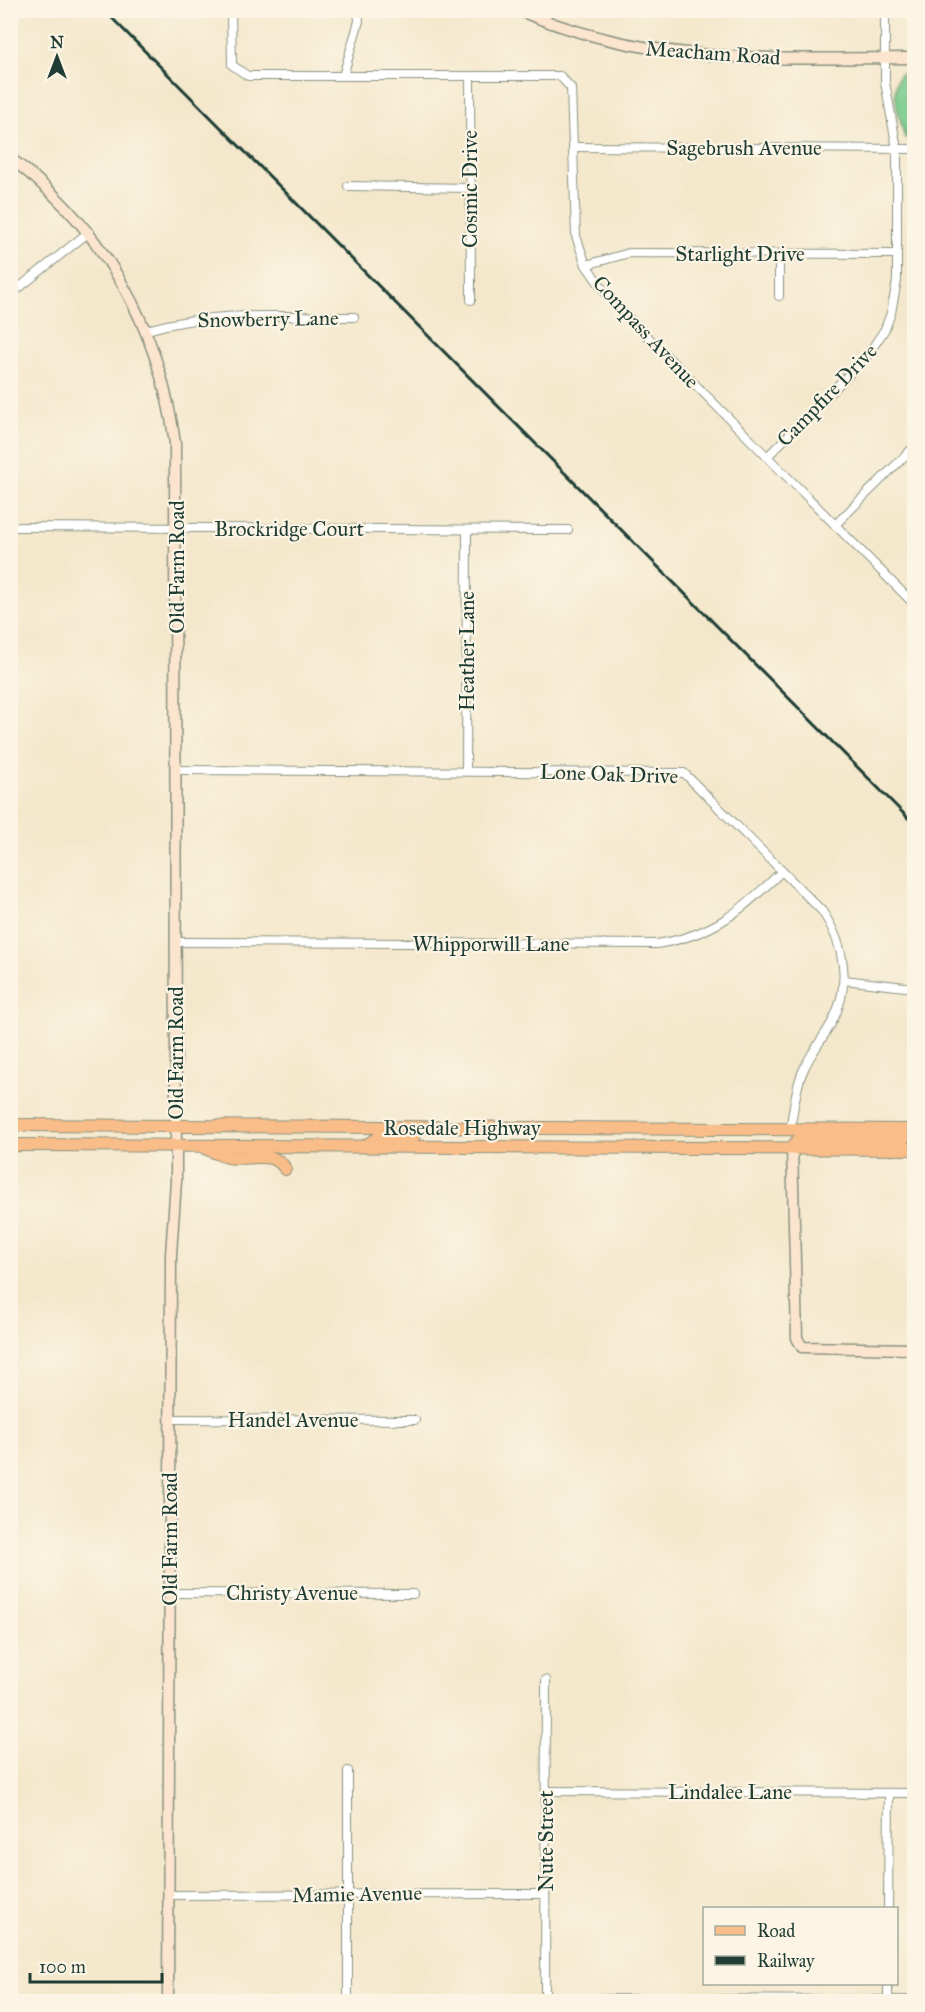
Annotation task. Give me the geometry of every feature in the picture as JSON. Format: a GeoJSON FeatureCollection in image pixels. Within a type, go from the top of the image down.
{"type":"FeatureCollection","features":[{"type":"Feature","properties":{"kind":"main road","name":"Rosedale Highway"},"geometry":{"type":"LineString","coordinates":[[10,1125],[915,1130]]}},
{"type":"Feature","properties":{"kind":"main road"},"geometry":{"type":"LineString","coordinates":[[364,1147],[378,1138],[479,1136],[507,1128]]}},
{"type":"Feature","properties":{"kind":"main road"},"geometry":{"type":"LineString","coordinates":[[657,1148],[683,1141],[775,1141],[782,1140],[790,1129]]}},
{"type":"Feature","properties":{"kind":"main road"},"geometry":{"type":"LineString","coordinates":[[792,1148],[797,1141],[807,1138],[915,1138]]}},
{"type":"Feature","properties":{"kind":"main road","name":"Rosedale Highway"},"geometry":{"type":"LineString","coordinates":[[10,1144],[915,1149]]}},
{"type":"Feature","properties":{"kind":"main road"},"geometry":{"type":"LineString","coordinates":[[198,1146],[229,1157],[274,1158],[282,1162],[285,1169]]}},
{"type":"Feature","properties":{"kind":"street","name":"Compass Avenue"},"geometry":{"type":"LineString","coordinates":[[231,10],[232,65],[248,76],[560,76],[571,88],[574,220],[586,265],[603,291],[915,604]]}},
{"type":"Feature","properties":{"kind":"street"},"geometry":{"type":"LineString","coordinates":[[343,76],[359,21],[358,10]]}},
{"type":"Feature","properties":{"kind":"street","name":"Meacham Road"},"geometry":{"type":"LineString","coordinates":[[518,10],[578,33],[654,51],[723,58],[915,58]]}},
{"type":"Feature","properties":{"kind":"street","name":"Campfire Drive"},"geometry":{"type":"LineString","coordinates":[[767,457],[878,343],[895,297],[897,149],[885,82],[885,10]]}},
{"type":"Feature","properties":{"kind":"street","name":"Cosmic Drive"},"geometry":{"type":"LineString","coordinates":[[470,77],[471,300]]}},
{"type":"Feature","properties":{"kind":"street","name":"Sagebrush Avenue"},"geometry":{"type":"LineString","coordinates":[[573,147],[915,149]]}},
{"type":"Feature","properties":{"kind":"street","name":"Old Farm Road"},"geometry":{"type":"LineString","coordinates":[[10,158],[51,191],[89,232],[122,280],[147,330],[158,360],[171,415],[177,471],[176,1146],[171,1254],[168,2001]]}},
{"type":"Feature","properties":{"kind":"street"},"geometry":{"type":"LineString","coordinates":[[348,186],[470,188]]}},
{"type":"Feature","properties":{"kind":"street"},"geometry":{"type":"LineString","coordinates":[[10,295],[89,232]]}},
{"type":"Feature","properties":{"kind":"street","name":"Starlight Drive"},"geometry":{"type":"LineString","coordinates":[[586,265],[629,254],[897,254]]}},
{"type":"Feature","properties":{"kind":"street"},"geometry":{"type":"LineString","coordinates":[[779,254],[779,296]]}},
{"type":"Feature","properties":{"kind":"street","name":"Snowberry Lane"},"geometry":{"type":"LineString","coordinates":[[147,330],[174,322],[213,317],[354,317]]}},
{"type":"Feature","properties":{"kind":"street"},"geometry":{"type":"LineString","coordinates":[[835,525],[915,447]]}},
{"type":"Feature","properties":{"kind":"street","name":"Brockridge Court"},"geometry":{"type":"LineString","coordinates":[[10,527],[568,530]]}},
{"type":"Feature","properties":{"kind":"street","name":"Heather Lane"},"geometry":{"type":"LineString","coordinates":[[466,771],[467,530]]}},
{"type":"Feature","properties":{"kind":"street","name":"Lone Oak Drive"},"geometry":{"type":"LineString","coordinates":[[177,770],[684,773],[782,871],[830,923],[842,952],[844,980],[837,1012],[802,1073],[790,1129]]}},
{"type":"Feature","properties":{"kind":"street","name":"Whipporwill Lane"},"geometry":{"type":"LineString","coordinates":[[176,942],[657,944],[698,934],[718,926],[747,905],[782,871]]}},
{"type":"Feature","properties":{"kind":"street"},"geometry":{"type":"LineString","coordinates":[[844,980],[915,988]]}},
{"type":"Feature","properties":{"kind":"street"},"geometry":{"type":"LineString","coordinates":[[792,1148],[797,1338],[802,1347],[915,1349]]}},
{"type":"Feature","properties":{"kind":"street","name":"Handel Avenue"},"geometry":{"type":"LineString","coordinates":[[170,1419],[415,1420]]}},
{"type":"Feature","properties":{"kind":"street","name":"Christy Avenue"},"geometry":{"type":"LineString","coordinates":[[170,1593],[414,1594]]}},
{"type":"Feature","properties":{"kind":"street","name":"Nute Street"},"geometry":{"type":"LineString","coordinates":[[545,2000],[546,1680]]}},
{"type":"Feature","properties":{"kind":"street"},"geometry":{"type":"LineString","coordinates":[[348,1771],[348,2001]]}},
{"type":"Feature","properties":{"kind":"street","name":"Lindalee Lane"},"geometry":{"type":"LineString","coordinates":[[546,1791],[915,1793]]}},
{"type":"Feature","properties":{"kind":"street"},"geometry":{"type":"LineString","coordinates":[[888,1907],[889,1792]]}},
{"type":"Feature","properties":{"kind":"street","name":"Mamie Avenue"},"geometry":{"type":"LineString","coordinates":[[169,1895],[545,1894]]}},
{"type":"Feature","properties":{"kind":"street"},"geometry":{"type":"LineString","coordinates":[[888,1985],[888,2001]]}},
{"type":"Feature","properties":{"kind":"street"},"geometry":{"type":"LineString","coordinates":[[545,2000],[915,2000]]}},
{"type":"Feature","properties":{"kind":"green space"},"geometry":{"type":"Polygon","coordinates":[[[900,74],[914,74],[914,136],[905,138],[895,97],[900,74]]]}},
{"type":"Feature","properties":{"kind":"railway"},"geometry":{"type":"LineString","coordinates":[[104,10],[914,824]]}}]}
